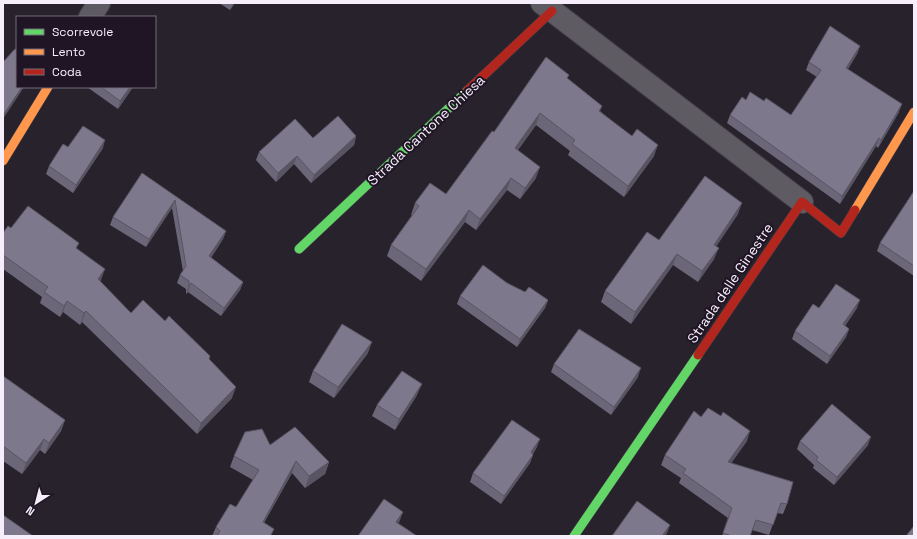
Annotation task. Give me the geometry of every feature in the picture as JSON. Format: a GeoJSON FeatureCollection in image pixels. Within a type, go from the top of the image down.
{"type":"FeatureCollection","features":[{"type":"Feature","properties":{"kind":"street"},"geometry":{"type":"LineString","coordinates":[[91,16],[98,3]]}},
{"type":"Feature","properties":{"kind":"street","name":"Strada Cantone Chiesa"},"geometry":{"type":"LineString","coordinates":[[299,249],[547,7],[802,202]]}},
{"type":"Feature","properties":{"kind":"street"},"geometry":{"type":"LineString","coordinates":[[3,161],[47,88]]}},
{"type":"Feature","properties":{"kind":"street"},"geometry":{"type":"LineString","coordinates":[[802,202],[841,233],[914,112]]}},
{"type":"Feature","properties":{"kind":"street","name":"Strada delle Ginestre"},"geometry":{"type":"LineString","coordinates":[[574,536],[802,202]]}},
{"type":"Feature","properties":{"kind":"building"},"geometry":{"type":"Polygon","coordinates":[[[830,26],[860,46],[846,68],[902,104],[881,140],[879,138],[842,196],[730,115],[742,97],[746,100],[750,92],[764,101],[766,98],[791,115],[821,70],[809,62],[830,26]]]}},
{"type":"Feature","properties":{"kind":"building"},"geometry":{"type":"Polygon","coordinates":[[[16,50],[16,88],[21,88],[4,114],[3,114],[3,62],[16,50]]]}},
{"type":"Feature","properties":{"kind":"building"},"geometry":{"type":"Polygon","coordinates":[[[546,57],[569,75],[567,78],[602,106],[599,111],[632,136],[637,129],[658,145],[628,186],[572,144],[575,140],[540,113],[515,148],[540,167],[525,188],[511,178],[480,219],[469,210],[426,269],[391,245],[419,206],[415,203],[430,183],[446,194],[492,131],[494,132],[546,57]]]}},
{"type":"Feature","properties":{"kind":"building"},"geometry":{"type":"Polygon","coordinates":[[[102,88],[129,88],[120,101],[102,88]]]}},
{"type":"Feature","properties":{"kind":"building"},"geometry":{"type":"Polygon","coordinates":[[[338,116],[356,136],[314,175],[297,156],[278,173],[259,152],[295,119],[313,138],[338,116]]]}},
{"type":"Feature","properties":{"kind":"building"},"geometry":{"type":"Polygon","coordinates":[[[83,126],[105,140],[76,185],[49,166],[63,144],[68,147],[83,126]]]}},
{"type":"Feature","properties":{"kind":"building"},"geometry":{"type":"Polygon","coordinates":[[[142,173],[226,231],[209,256],[243,282],[224,308],[191,283],[189,286],[189,281],[180,275],[186,266],[175,200],[149,239],[113,217],[142,173]]]}},
{"type":"Feature","properties":{"kind":"building"},"geometry":{"type":"Polygon","coordinates":[[[705,176],[742,203],[714,245],[719,248],[702,271],[677,254],[635,312],[605,291],[647,232],[659,240],[705,176]]]}},
{"type":"Feature","properties":{"kind":"building"},"geometry":{"type":"Polygon","coordinates":[[[914,191],[914,266],[880,243],[914,191]]]}},
{"type":"Feature","properties":{"kind":"building"},"geometry":{"type":"Polygon","coordinates":[[[28,206],[79,243],[76,248],[105,269],[98,279],[131,313],[143,300],[165,321],[169,316],[210,356],[209,359],[236,387],[201,423],[86,311],[84,313],[67,301],[64,306],[44,292],[48,287],[3,255],[3,233],[8,226],[11,228],[28,206]]]}},
{"type":"Feature","properties":{"kind":"building"},"geometry":{"type":"Polygon","coordinates":[[[483,265],[507,283],[525,292],[529,287],[548,300],[520,339],[460,296],[483,265]]]}},
{"type":"Feature","properties":{"kind":"building"},"geometry":{"type":"Polygon","coordinates":[[[836,284],[860,300],[843,324],[849,329],[830,356],[795,331],[813,304],[819,308],[836,284]]]}},
{"type":"Feature","properties":{"kind":"building"},"geometry":{"type":"Polygon","coordinates":[[[342,324],[372,342],[338,387],[313,371],[342,324]]]}},
{"type":"Feature","properties":{"kind":"building"},"geometry":{"type":"Polygon","coordinates":[[[579,329],[641,368],[614,407],[554,364],[579,329]]]}},
{"type":"Feature","properties":{"kind":"building"},"geometry":{"type":"Polygon","coordinates":[[[402,371],[422,384],[399,419],[377,405],[402,371]]]}},
{"type":"Feature","properties":{"kind":"building"},"geometry":{"type":"Polygon","coordinates":[[[3,376],[65,420],[49,443],[44,439],[26,463],[3,446],[3,376]]]}},
{"type":"Feature","properties":{"kind":"building"},"geometry":{"type":"Polygon","coordinates":[[[832,404],[871,437],[837,477],[816,460],[818,457],[800,441],[832,404]]]}},
{"type":"Feature","properties":{"kind":"building"},"geometry":{"type":"Polygon","coordinates":[[[708,408],[721,416],[723,412],[750,431],[728,462],[793,482],[787,504],[781,503],[773,525],[756,520],[750,536],[732,536],[723,533],[732,508],[683,473],[686,469],[665,455],[694,411],[701,417],[708,408]]]}},
{"type":"Feature","properties":{"kind":"building"},"geometry":{"type":"Polygon","coordinates":[[[512,420],[540,439],[531,452],[533,455],[504,496],[473,473],[512,420]]]}},
{"type":"Feature","properties":{"kind":"building"},"geometry":{"type":"Polygon","coordinates":[[[295,427],[329,462],[309,476],[296,461],[263,522],[274,529],[270,536],[217,536],[220,531],[216,527],[230,504],[236,507],[259,470],[234,456],[245,432],[262,429],[270,445],[295,427]]]}},
{"type":"Feature","properties":{"kind":"building"},"geometry":{"type":"Polygon","coordinates":[[[384,499],[403,512],[396,522],[417,536],[358,536],[384,499]]]}},
{"type":"Feature","properties":{"kind":"building"},"geometry":{"type":"Polygon","coordinates":[[[637,501],[670,525],[662,536],[612,536],[637,501]]]}},
{"type":"Feature","properties":{"kind":"building"},"geometry":{"type":"Polygon","coordinates":[[[3,515],[33,536],[3,536],[3,515]]]}},
{"type":"Feature","properties":{"kind":"building"},"geometry":{"type":"Polygon","coordinates":[[[914,526],[914,536],[906,536],[914,526]]]}},
{"type":"Feature","properties":{"kind":"traffic: fast"},"geometry":{"type":"LineString","coordinates":[[299,249],[467,91]]}},
{"type":"Feature","properties":{"kind":"traffic: fast"},"geometry":{"type":"LineString","coordinates":[[574,536],[698,355]]}},
{"type":"Feature","properties":{"kind":"traffic: slow"},"geometry":{"type":"LineString","coordinates":[[3,161],[47,88]]}},
{"type":"Feature","properties":{"kind":"traffic: slow"},"geometry":{"type":"LineString","coordinates":[[855,210],[914,112]]}},
{"type":"Feature","properties":{"kind":"traffic: jam"},"geometry":{"type":"LineString","coordinates":[[467,91],[552,11]]}},
{"type":"Feature","properties":{"kind":"traffic: jam"},"geometry":{"type":"LineString","coordinates":[[698,355],[802,202],[841,233],[855,210]]}}]}
